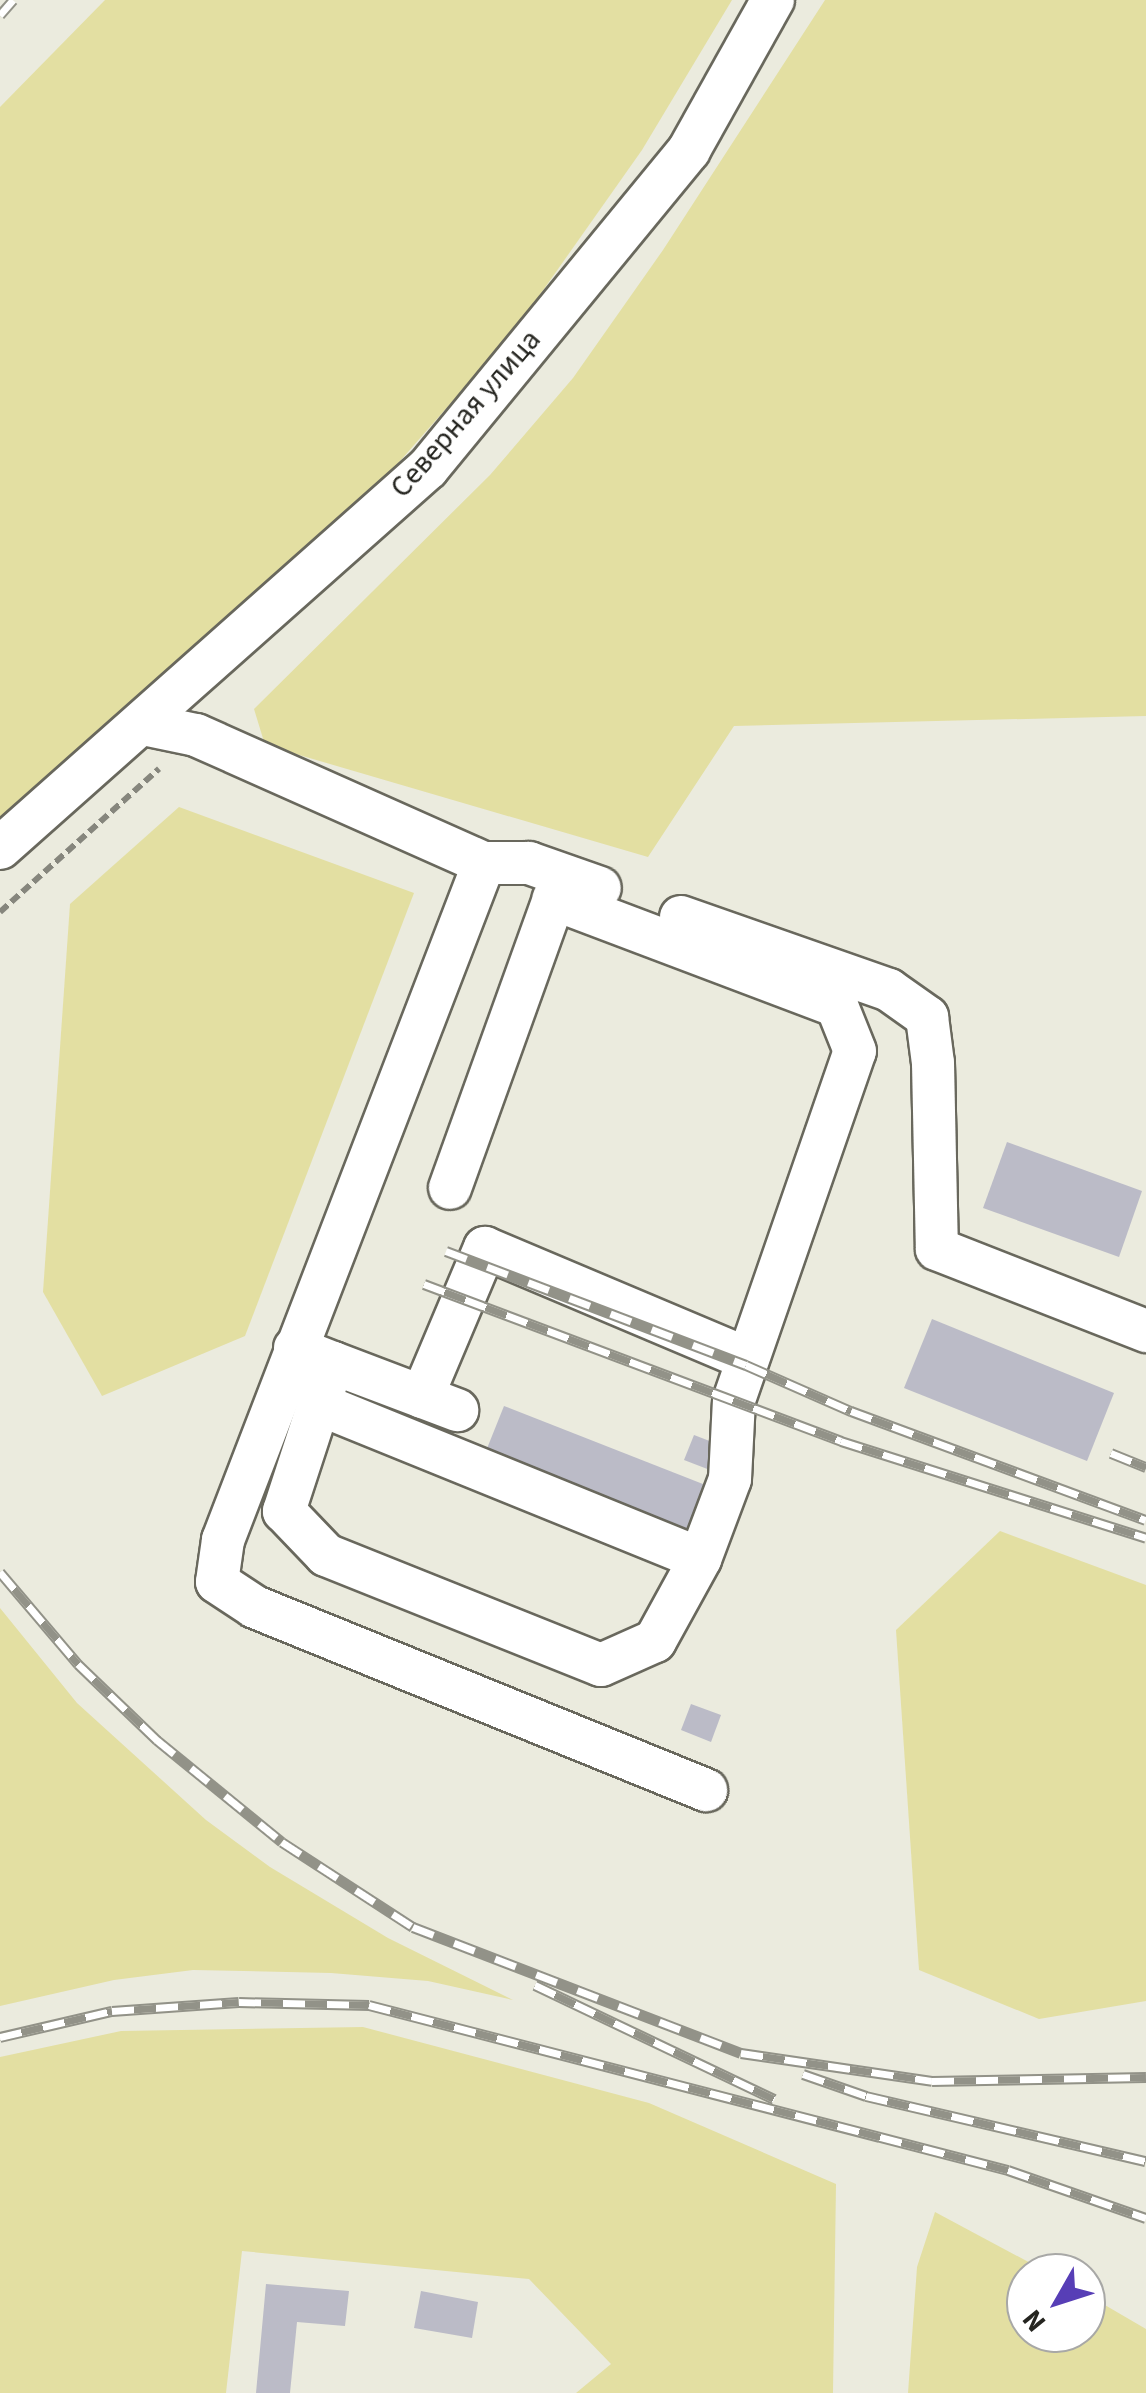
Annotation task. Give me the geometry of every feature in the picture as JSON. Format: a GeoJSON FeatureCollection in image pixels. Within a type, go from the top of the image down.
{"type":"FeatureCollection","features":[{"type":"Feature","properties":{"kind":"street","name":"Северная улица"},"geometry":{"type":"LineString","coordinates":[[0,848],[428,468],[689,150],[773,0]]}},
{"type":"Feature","properties":{"kind":"street"},"geometry":{"type":"LineString","coordinates":[[144,724],[196,735],[484,863],[529,864],[889,990],[927,1016],[933,1063],[937,1249],[1146,1331]]}},
{"type":"Feature","properties":{"kind":"street"},"geometry":{"type":"LineString","coordinates":[[484,863],[314,1356],[223,1540],[217,1582],[255,1608],[706,1790]]}},
{"type":"Feature","properties":{"kind":"street"},"geometry":{"type":"LineString","coordinates":[[314,1356],[319,1404],[284,1511],[326,1556],[600,1665],[655,1641],[700,1559],[730,1479],[734,1400],[855,1051],[837,1006],[554,900],[450,1188]]}},
{"type":"Feature","properties":{"kind":"street"},"geometry":{"type":"LineString","coordinates":[[314,1356],[440,1403],[485,1248],[748,1358]]}},
{"type":"Feature","properties":{"kind":"street"},"geometry":{"type":"LineString","coordinates":[[319,1404],[700,1559]]}},
{"type":"Feature","properties":{"kind":"shaded area"},"geometry":{"type":"Polygon","coordinates":[[[105,0],[732,0],[642,150],[515,330],[393,469],[253,605],[0,835],[0,107],[105,0]]]}},
{"type":"Feature","properties":{"kind":"shaded area"},"geometry":{"type":"Polygon","coordinates":[[[825,0],[1146,0],[1146,716],[734,726],[648,857],[265,745],[254,709],[490,475],[573,378],[663,250],[825,0]]]}},
{"type":"Feature","properties":{"kind":"shaded area"},"geometry":{"type":"Polygon","coordinates":[[[179,807],[414,893],[245,1336],[102,1396],[43,1292],[70,904],[179,807]]]}},
{"type":"Feature","properties":{"kind":"shaded area"},"geometry":{"type":"Polygon","coordinates":[[[1000,1531],[1146,1585],[1146,2001],[1039,2019],[919,1970],[896,1630],[1000,1531]]]}},
{"type":"Feature","properties":{"kind":"shaded area"},"geometry":{"type":"Polygon","coordinates":[[[0,1608],[77,1703],[206,1820],[270,1867],[388,1938],[513,2000],[428,1981],[331,1973],[193,1970],[114,1980],[0,2006],[0,1608]]]}},
{"type":"Feature","properties":{"kind":"shaded area"},"geometry":{"type":"Polygon","coordinates":[[[363,2027],[649,2103],[836,2184],[833,2393],[576,2393],[611,2364],[529,2279],[242,2251],[226,2393],[0,2393],[0,2057],[121,2031],[363,2027]]]}},
{"type":"Feature","properties":{"kind":"shaded area"},"geometry":{"type":"Polygon","coordinates":[[[935,2212],[1012,2253],[1006,2253],[1006,2353],[1106,2353],[1106,2306],[1146,2329],[1146,2393],[908,2393],[917,2267],[935,2212]]]}},
{"type":"Feature","properties":{"kind":"building"},"geometry":{"type":"Polygon","coordinates":[[[1007,1142],[1142,1191],[1119,1257],[983,1208],[1007,1142]]]}},
{"type":"Feature","properties":{"kind":"building"},"geometry":{"type":"Polygon","coordinates":[[[932,1319],[1114,1393],[1087,1461],[904,1388],[932,1319]]]}},
{"type":"Feature","properties":{"kind":"building"},"geometry":{"type":"Polygon","coordinates":[[[504,1406],[708,1486],[687,1541],[482,1461],[504,1406]]]}},
{"type":"Feature","properties":{"kind":"building"},"geometry":{"type":"Polygon","coordinates":[[[694,1435],[720,1445],[710,1470],[684,1460],[694,1435]]]}},
{"type":"Feature","properties":{"kind":"building"},"geometry":{"type":"Polygon","coordinates":[[[691,1704],[721,1715],[711,1742],[681,1730],[691,1704]]]}},
{"type":"Feature","properties":{"kind":"building"},"geometry":{"type":"Polygon","coordinates":[[[266,2284],[349,2291],[345,2326],[297,2322],[290,2393],[256,2393],[266,2284]]]}},
{"type":"Feature","properties":{"kind":"building"},"geometry":{"type":"Polygon","coordinates":[[[421,2291],[478,2302],[472,2338],[414,2328],[421,2291]]]}},
{"type":"Feature","properties":{"kind":"railway"},"geometry":{"type":"LineString","coordinates":[[0,15],[13,0]]}},
{"type":"Feature","properties":{"kind":"railway"},"geometry":{"type":"LineString","coordinates":[[446,1251],[746,1365],[851,1411],[1146,1520]]}},
{"type":"Feature","properties":{"kind":"railway"},"geometry":{"type":"LineString","coordinates":[[424,1284],[841,1441],[1146,1538]]}},
{"type":"Feature","properties":{"kind":"railway"},"geometry":{"type":"LineString","coordinates":[[1111,1453],[1146,1467]]}},
{"type":"Feature","properties":{"kind":"railway"},"geometry":{"type":"LineString","coordinates":[[0,1572],[78,1664],[157,1740],[282,1842],[413,1927],[741,2053],[932,2081],[1146,2077]]}},
{"type":"Feature","properties":{"kind":"railway"},"geometry":{"type":"LineString","coordinates":[[535,1985],[774,2099]]}},
{"type":"Feature","properties":{"kind":"railway"},"geometry":{"type":"LineString","coordinates":[[0,2037],[112,2011],[239,2002],[369,2005],[1008,2170],[1146,2218]]}},
{"type":"Feature","properties":{"kind":"railway"},"geometry":{"type":"LineString","coordinates":[[803,2074],[866,2096],[1146,2161]]}}]}
